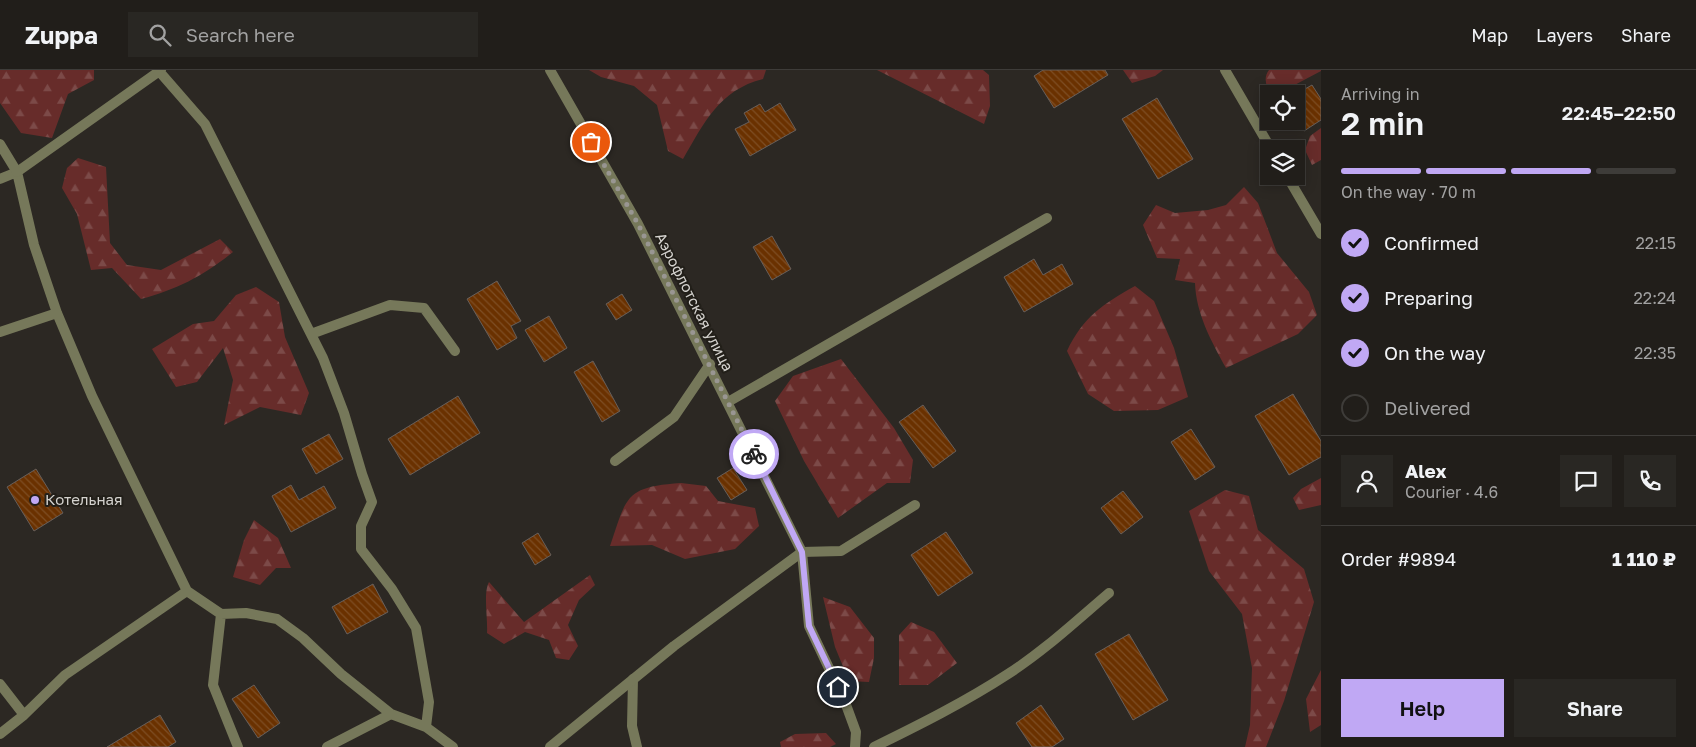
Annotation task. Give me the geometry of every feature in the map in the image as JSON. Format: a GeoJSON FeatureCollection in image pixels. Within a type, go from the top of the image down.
{"type":"FeatureCollection","features":[{"type":"Feature","properties":{"kind":"street","name":"Аэрофлотская улица"},"geometry":{"type":"LineString","coordinates":[[550,70],[638,224],[710,364],[802,552]]}},
{"type":"Feature","properties":{"kind":"street"},"geometry":{"type":"LineString","coordinates":[[1225,70],[1266,140]]}},
{"type":"Feature","properties":{"kind":"street"},"geometry":{"type":"LineString","coordinates":[[0,179],[17,172],[159,71],[205,124],[311,334],[344,413],[372,502],[361,526],[361,549],[392,589],[416,628],[429,702],[426,727]]}},
{"type":"Feature","properties":{"kind":"street"},"geometry":{"type":"LineString","coordinates":[[0,144],[17,172],[34,245],[57,313],[92,396],[187,591],[221,614],[246,613],[276,619],[304,638],[341,674],[391,714],[426,727],[453,747]]}},
{"type":"Feature","properties":{"kind":"street"},"geometry":{"type":"LineString","coordinates":[[1292,185],[1321,234]]}},
{"type":"Feature","properties":{"kind":"street"},"geometry":{"type":"LineString","coordinates":[[728,402],[1047,218]]}},
{"type":"Feature","properties":{"kind":"street"},"geometry":{"type":"LineString","coordinates":[[311,334],[390,305],[424,308],[455,351]]}},
{"type":"Feature","properties":{"kind":"street"},"geometry":{"type":"LineString","coordinates":[[0,332],[57,313]]}},
{"type":"Feature","properties":{"kind":"street"},"geometry":{"type":"LineString","coordinates":[[615,461],[674,417],[710,364]]}},
{"type":"Feature","properties":{"kind":"street"},"geometry":{"type":"LineString","coordinates":[[550,747],[633,679],[802,552],[841,551],[915,505]]}},
{"type":"Feature","properties":{"kind":"street"},"geometry":{"type":"LineString","coordinates":[[802,552],[809,626],[845,702],[856,732],[855,747]]}},
{"type":"Feature","properties":{"kind":"street"},"geometry":{"type":"LineString","coordinates":[[0,734],[24,715],[65,674],[187,591]]}},
{"type":"Feature","properties":{"kind":"street"},"geometry":{"type":"LineString","coordinates":[[874,747],[930,719],[1007,675],[1048,646],[1109,593]]}},
{"type":"Feature","properties":{"kind":"street"},"geometry":{"type":"LineString","coordinates":[[221,614],[213,685],[238,747]]}},
{"type":"Feature","properties":{"kind":"street"},"geometry":{"type":"LineString","coordinates":[[633,679],[632,726],[637,747]]}},
{"type":"Feature","properties":{"kind":"street"},"geometry":{"type":"LineString","coordinates":[[0,684],[24,715]]}},
{"type":"Feature","properties":{"kind":"street"},"geometry":{"type":"LineString","coordinates":[[327,747],[391,714]]}},
{"type":"Feature","properties":{"kind":"green space"},"geometry":{"type":"Polygon","coordinates":[[[0,70],[94,70],[94,80],[68,94],[52,138],[21,133],[0,103],[0,70]]]}},
{"type":"Feature","properties":{"kind":"green space"},"geometry":{"type":"Polygon","coordinates":[[[589,70],[766,70],[763,79],[735,91],[714,110],[683,159],[668,151],[657,105],[634,86],[601,77],[589,70]]]}},
{"type":"Feature","properties":{"kind":"green space"},"geometry":{"type":"Polygon","coordinates":[[[877,70],[983,70],[989,75],[990,106],[984,124],[877,70]]]}},
{"type":"Feature","properties":{"kind":"green space"},"geometry":{"type":"Polygon","coordinates":[[[1123,70],[1163,70],[1155,76],[1132,83],[1123,70]]]}},
{"type":"Feature","properties":{"kind":"green space"},"geometry":{"type":"Polygon","coordinates":[[[1269,70],[1321,70],[1295,85],[1267,85],[1266,76],[1269,70]]]}},
{"type":"Feature","properties":{"kind":"green space"},"geometry":{"type":"Polygon","coordinates":[[[1321,128],[1321,160],[1312,165],[1305,150],[1310,136],[1321,128]]]}},
{"type":"Feature","properties":{"kind":"green space"},"geometry":{"type":"Polygon","coordinates":[[[78,158],[106,167],[110,243],[127,265],[161,270],[220,239],[233,252],[190,281],[141,299],[112,268],[91,270],[77,214],[62,188],[67,168],[78,158]]]}},
{"type":"Feature","properties":{"kind":"green space"},"geometry":{"type":"Polygon","coordinates":[[[1244,187],[1258,203],[1277,253],[1309,292],[1317,315],[1298,334],[1226,368],[1201,316],[1195,283],[1175,280],[1180,259],[1157,258],[1143,225],[1156,205],[1175,213],[1208,210],[1226,205],[1244,187]]]}},
{"type":"Feature","properties":{"kind":"green space"},"geometry":{"type":"Polygon","coordinates":[[[1135,286],[1154,301],[1174,348],[1188,397],[1158,410],[1114,411],[1088,394],[1067,351],[1080,329],[1095,312],[1135,286]]]}},
{"type":"Feature","properties":{"kind":"green space"},"geometry":{"type":"Polygon","coordinates":[[[256,287],[279,302],[285,337],[309,393],[301,415],[260,407],[224,425],[233,380],[223,348],[197,382],[176,387],[152,349],[193,324],[214,321],[236,295],[256,287]]]}},
{"type":"Feature","properties":{"kind":"green space"},"geometry":{"type":"Polygon","coordinates":[[[841,359],[894,428],[913,460],[910,483],[887,483],[838,518],[804,461],[775,401],[793,376],[841,359]]]}},
{"type":"Feature","properties":{"kind":"green space"},"geometry":{"type":"Polygon","coordinates":[[[1321,478],[1321,505],[1299,510],[1293,498],[1301,489],[1321,478]]]}},
{"type":"Feature","properties":{"kind":"green space"},"geometry":{"type":"Polygon","coordinates":[[[681,483],[706,486],[718,501],[755,508],[759,526],[735,549],[685,559],[652,545],[610,546],[620,516],[631,497],[649,488],[681,483]]]}},
{"type":"Feature","properties":{"kind":"green space"},"geometry":{"type":"Polygon","coordinates":[[[1225,490],[1249,496],[1258,530],[1304,569],[1314,602],[1284,701],[1266,747],[1245,747],[1250,725],[1252,668],[1242,614],[1209,571],[1189,511],[1225,490]]]}},
{"type":"Feature","properties":{"kind":"green space"},"geometry":{"type":"Polygon","coordinates":[[[254,520],[278,538],[291,568],[276,568],[260,585],[233,577],[244,540],[254,520]]]}},
{"type":"Feature","properties":{"kind":"green space"},"geometry":{"type":"Polygon","coordinates":[[[590,575],[595,585],[579,600],[568,625],[578,646],[569,660],[556,658],[549,640],[525,632],[504,644],[487,633],[486,599],[489,582],[524,622],[590,575]]]}},
{"type":"Feature","properties":{"kind":"green space"},"geometry":{"type":"Polygon","coordinates":[[[823,597],[850,607],[874,638],[874,658],[869,682],[849,681],[835,647],[823,597]]]}},
{"type":"Feature","properties":{"kind":"green space"},"geometry":{"type":"Polygon","coordinates":[[[911,622],[934,632],[957,663],[928,685],[899,685],[899,635],[911,622]]]}},
{"type":"Feature","properties":{"kind":"green space"},"geometry":{"type":"Polygon","coordinates":[[[1321,670],[1321,725],[1310,732],[1306,699],[1321,670]]]}},
{"type":"Feature","properties":{"kind":"green space"},"geometry":{"type":"Polygon","coordinates":[[[826,733],[836,744],[830,747],[781,747],[780,742],[795,734],[826,733]]]}},
{"type":"Feature","properties":{"kind":"building"},"geometry":{"type":"Polygon","coordinates":[[[1043,70],[1105,70],[1108,75],[1054,108],[1034,76],[1043,70]]]}},
{"type":"Feature","properties":{"kind":"building"},"geometry":{"type":"Polygon","coordinates":[[[1312,85],[1321,99],[1321,120],[1304,131],[1305,130],[1305,89],[1312,85]]]}},
{"type":"Feature","properties":{"kind":"building"},"geometry":{"type":"Polygon","coordinates":[[[1157,98],[1193,159],[1158,179],[1122,119],[1157,98]]]}},
{"type":"Feature","properties":{"kind":"building"},"geometry":{"type":"Polygon","coordinates":[[[780,103],[796,130],[750,156],[735,129],[749,122],[744,113],[760,104],[765,112],[780,103]]]}},
{"type":"Feature","properties":{"kind":"building"},"geometry":{"type":"Polygon","coordinates":[[[772,236],[791,269],[772,280],[753,247],[772,236]]]}},
{"type":"Feature","properties":{"kind":"building"},"geometry":{"type":"Polygon","coordinates":[[[1034,259],[1043,275],[1062,264],[1073,284],[1024,312],[1004,277],[1034,259]]]}},
{"type":"Feature","properties":{"kind":"building"},"geometry":{"type":"Polygon","coordinates":[[[497,281],[521,321],[511,326],[517,338],[497,350],[467,299],[497,281]]]}},
{"type":"Feature","properties":{"kind":"building"},"geometry":{"type":"Polygon","coordinates":[[[622,294],[632,310],[616,320],[606,304],[622,294]]]}},
{"type":"Feature","properties":{"kind":"building"},"geometry":{"type":"Polygon","coordinates":[[[549,316],[567,348],[544,362],[525,330],[549,316]]]}},
{"type":"Feature","properties":{"kind":"building"},"geometry":{"type":"Polygon","coordinates":[[[593,361],[620,411],[602,422],[574,372],[593,361]]]}},
{"type":"Feature","properties":{"kind":"building"},"geometry":{"type":"Polygon","coordinates":[[[1293,394],[1321,441],[1321,457],[1289,475],[1255,416],[1293,394]]]}},
{"type":"Feature","properties":{"kind":"building"},"geometry":{"type":"Polygon","coordinates":[[[458,396],[480,433],[410,475],[388,439],[458,396]]]}},
{"type":"Feature","properties":{"kind":"building"},"geometry":{"type":"Polygon","coordinates":[[[923,405],[956,451],[933,468],[899,422],[923,405]]]}},
{"type":"Feature","properties":{"kind":"building"},"geometry":{"type":"Polygon","coordinates":[[[1191,429],[1215,467],[1195,480],[1171,442],[1191,429]]]}},
{"type":"Feature","properties":{"kind":"building"},"geometry":{"type":"Polygon","coordinates":[[[329,434],[343,459],[316,474],[302,449],[329,434]]]}},
{"type":"Feature","properties":{"kind":"building"},"geometry":{"type":"Polygon","coordinates":[[[733,468],[747,490],[731,500],[717,478],[733,468]]]}},
{"type":"Feature","properties":{"kind":"building","name":"Котельная"},"geometry":{"type":"Polygon","coordinates":[[[36,469],[63,513],[34,531],[7,487],[36,469]]]}},
{"type":"Feature","properties":{"kind":"building"},"geometry":{"type":"Polygon","coordinates":[[[291,485],[299,500],[324,486],[336,508],[291,532],[272,496],[291,485]]]}},
{"type":"Feature","properties":{"kind":"building"},"geometry":{"type":"Polygon","coordinates":[[[1123,491],[1143,517],[1121,534],[1101,508],[1123,491]]]}},
{"type":"Feature","properties":{"kind":"building"},"geometry":{"type":"Polygon","coordinates":[[[946,532],[973,573],[938,596],[911,555],[946,532]]]}},
{"type":"Feature","properties":{"kind":"building"},"geometry":{"type":"Polygon","coordinates":[[[538,533],[551,555],[535,565],[522,543],[538,533]]]}},
{"type":"Feature","properties":{"kind":"building"},"geometry":{"type":"Polygon","coordinates":[[[373,584],[388,612],[347,634],[332,607],[373,584]]]}},
{"type":"Feature","properties":{"kind":"building"},"geometry":{"type":"Polygon","coordinates":[[[1129,634],[1168,700],[1133,720],[1095,654],[1129,634]]]}},
{"type":"Feature","properties":{"kind":"building"},"geometry":{"type":"Polygon","coordinates":[[[254,685],[280,723],[258,738],[232,699],[254,685]]]}},
{"type":"Feature","properties":{"kind":"building"},"geometry":{"type":"Polygon","coordinates":[[[1041,705],[1064,739],[1052,747],[1032,747],[1016,723],[1041,705]]]}},
{"type":"Feature","properties":{"kind":"building"},"geometry":{"type":"Polygon","coordinates":[[[160,715],[176,742],[168,747],[107,747],[160,715]]]}},
{"type":"Feature","properties":{"kind":"way so far"},"geometry":{"type":"LineString","coordinates":[[591,142],[638,224],[754,454]]}},
{"type":"Feature","properties":{"kind":"place","name":"Котельная"},"geometry":{"type":"Point","coordinates":[35,500]}},
{"type":"Feature","properties":{"kind":"route"},"geometry":{"type":"LineString","coordinates":[[754,454],[802,552],[809,626],[838,687]]}}]}
